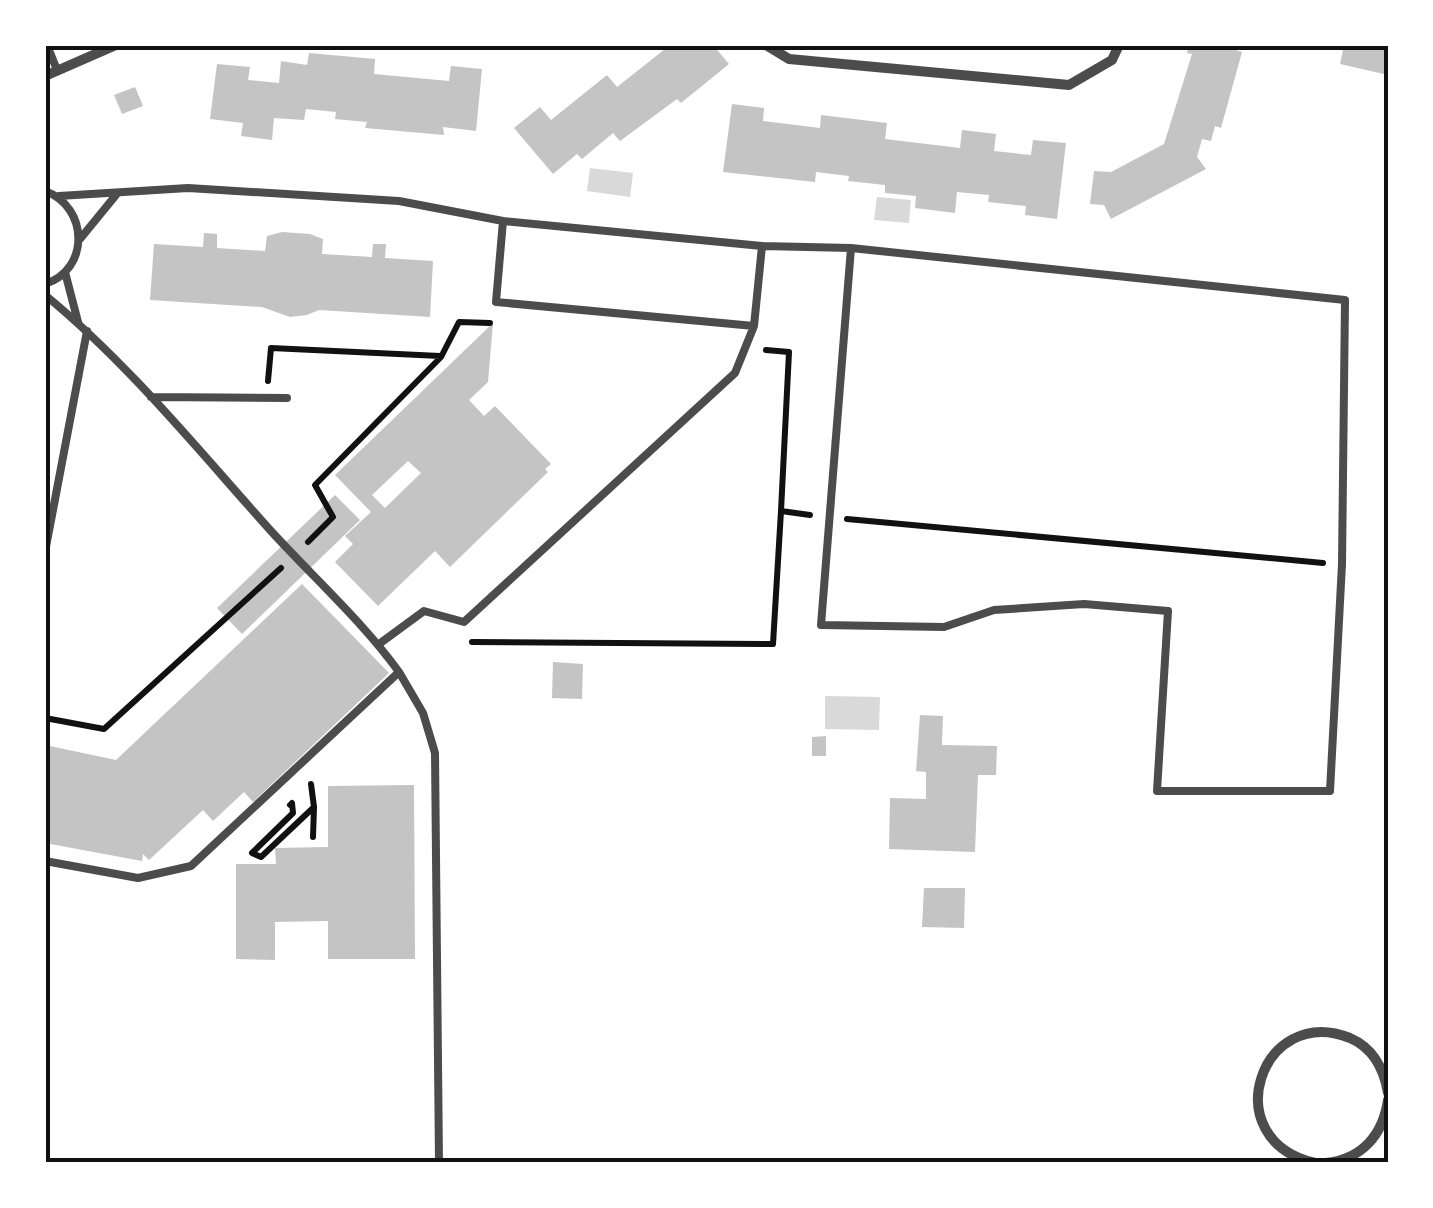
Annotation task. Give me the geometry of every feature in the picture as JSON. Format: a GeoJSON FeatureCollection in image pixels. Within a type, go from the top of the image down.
{"type":"FeatureCollection","features":[{"type":"Feature","properties":{"kind":"street"},"geometry":{"type":"LineString","coordinates":[[51,73],[116,45]]}},
{"type":"Feature","properties":{"kind":"street"},"geometry":{"type":"LineString","coordinates":[[766,45],[790,59],[1069,86],[1112,60],[1119,45]]}},
{"type":"Feature","properties":{"kind":"street"},"geometry":{"type":"LineString","coordinates":[[1315,1163],[1297,1159],[1279,1147],[1265,1130],[1258,1110],[1258,1088],[1264,1068],[1277,1050],[1316,1032],[1337,1034],[1357,1042],[1374,1056],[1385,1074],[1388,1096],[1386,1118],[1376,1137],[1360,1152],[1340,1162],[1326,1163]]}},
{"type":"Feature","properties":{"kind":"lane"},"geometry":{"type":"LineString","coordinates":[[47,45],[51,73]]}},
{"type":"Feature","properties":{"kind":"lane"},"geometry":{"type":"LineString","coordinates":[[45,191],[60,196],[188,188],[398,201],[504,221],[762,246],[851,248],[934,260],[1345,300],[1342,564],[1330,791],[1157,791],[1168,611],[1084,604],[994,610],[944,627],[821,624],[851,248]]}},
{"type":"Feature","properties":{"kind":"lane"},"geometry":{"type":"LineString","coordinates":[[45,284],[65,272],[80,239],[116,194]]}},
{"type":"Feature","properties":{"kind":"lane"},"geometry":{"type":"LineString","coordinates":[[60,196],[76,216],[80,239]]}},
{"type":"Feature","properties":{"kind":"lane"},"geometry":{"type":"LineString","coordinates":[[504,221],[496,302],[754,326]]}},
{"type":"Feature","properties":{"kind":"lane"},"geometry":{"type":"LineString","coordinates":[[378,644],[424,611],[464,622],[735,372],[754,326],[762,246]]}},
{"type":"Feature","properties":{"kind":"lane"},"geometry":{"type":"LineString","coordinates":[[65,272],[78,322]]}},
{"type":"Feature","properties":{"kind":"lane"},"geometry":{"type":"LineString","coordinates":[[45,295],[78,322],[150,397],[378,644],[423,714],[434,753],[439,1163]]}},
{"type":"Feature","properties":{"kind":"lane"},"geometry":{"type":"LineString","coordinates":[[45,552],[86,330]]}},
{"type":"Feature","properties":{"kind":"lane"},"geometry":{"type":"LineString","coordinates":[[150,397],[287,398]]}},
{"type":"Feature","properties":{"kind":"lane"},"geometry":{"type":"LineString","coordinates":[[45,861],[138,878],[191,866],[399,672]]}},
{"type":"Feature","properties":{"kind":"path"},"geometry":{"type":"LineString","coordinates":[[45,718],[104,729],[333,517],[315,486],[441,356],[459,322],[492,322]]}},
{"type":"Feature","properties":{"kind":"path"},"geometry":{"type":"LineString","coordinates":[[267,398],[271,348],[441,356]]}},
{"type":"Feature","properties":{"kind":"path"},"geometry":{"type":"LineString","coordinates":[[463,636],[476,644],[773,644],[789,352],[745,348]]}},
{"type":"Feature","properties":{"kind":"path"},"geometry":{"type":"LineString","coordinates":[[781,512],[1342,564]]}},
{"type":"Feature","properties":{"kind":"path"},"geometry":{"type":"LineString","coordinates":[[268,824],[292,803],[293,812],[252,853],[262,857],[314,807],[313,837]]}},
{"type":"Feature","properties":{"kind":"shaded area"},"geometry":{"type":"Polygon","coordinates":[[[590,168],[633,173],[630,197],[587,191],[590,168]]]}},
{"type":"Feature","properties":{"kind":"shaded area"},"geometry":{"type":"Polygon","coordinates":[[[877,197],[911,200],[909,223],[874,220],[877,197]]]}},
{"type":"Feature","properties":{"kind":"shaded area"},"geometry":{"type":"Polygon","coordinates":[[[825,696],[880,697],[879,730],[825,729],[825,696]]]}},
{"type":"Feature","properties":{"kind":"building"},"geometry":{"type":"Polygon","coordinates":[[[670,45],[713,45],[729,64],[681,103],[677,99],[620,141],[613,133],[582,159],[577,154],[553,174],[514,128],[540,107],[551,120],[607,75],[617,87],[670,45]]]}},
{"type":"Feature","properties":{"kind":"building"},"geometry":{"type":"Polygon","coordinates":[[[1189,45],[1238,45],[1236,50],[1242,52],[1221,128],[1215,126],[1211,141],[1202,139],[1197,157],[1206,169],[1111,219],[1104,205],[1090,204],[1094,171],[1111,172],[1164,144],[1192,54],[1187,53],[1189,45]]]}},
{"type":"Feature","properties":{"kind":"building"},"geometry":{"type":"Polygon","coordinates":[[[1344,45],[1388,45],[1388,75],[1340,64],[1344,45]]]}},
{"type":"Feature","properties":{"kind":"building"},"geometry":{"type":"Polygon","coordinates":[[[309,53],[375,59],[374,74],[449,81],[451,66],[482,69],[476,131],[443,127],[444,135],[365,128],[367,122],[335,119],[336,112],[306,109],[304,120],[274,118],[272,140],[241,136],[243,123],[210,119],[217,64],[250,67],[248,80],[279,83],[281,61],[307,65],[309,53]]]}},
{"type":"Feature","properties":{"kind":"building"},"geometry":{"type":"Polygon","coordinates":[[[135,87],[143,106],[122,114],[114,95],[135,87]]]}},
{"type":"Feature","properties":{"kind":"building"},"geometry":{"type":"Polygon","coordinates":[[[732,104],[764,108],[763,121],[820,128],[821,115],[887,123],[885,139],[960,148],[962,130],[996,134],[994,151],[1031,155],[1033,140],[1066,143],[1057,219],[1025,215],[1026,206],[988,202],[989,195],[957,192],[955,213],[915,208],[916,196],[885,193],[885,185],[848,181],[849,176],[816,172],[815,182],[723,172],[732,104]]]}},
{"type":"Feature","properties":{"kind":"building"},"geometry":{"type":"Polygon","coordinates":[[[282,232],[323,239],[322,254],[372,257],[373,244],[386,244],[385,258],[433,261],[430,317],[319,310],[290,317],[262,307],[150,300],[154,244],[203,247],[204,233],[217,234],[217,248],[265,251],[267,236],[282,232]]]}},
{"type":"Feature","properties":{"kind":"building"},"geometry":{"type":"Polygon","coordinates":[[[493,323],[488,382],[469,400],[484,416],[495,406],[551,464],[545,469],[548,472],[450,567],[435,551],[378,606],[335,562],[353,544],[345,536],[371,512],[335,475],[493,323]],[[408,461],[372,495],[385,508],[421,473],[408,461]]]}},
{"type":"Feature","properties":{"kind":"building"},"geometry":{"type":"Polygon","coordinates":[[[335,495],[360,520],[242,634],[217,608],[335,495]]]}},
{"type":"Feature","properties":{"kind":"building"},"geometry":{"type":"Polygon","coordinates":[[[302,584],[389,673],[253,802],[244,792],[213,821],[203,810],[149,860],[143,854],[142,861],[45,843],[45,745],[116,760],[302,584]]]}},
{"type":"Feature","properties":{"kind":"building"},"geometry":{"type":"Polygon","coordinates":[[[553,662],[583,664],[582,699],[552,698],[553,662]]]}},
{"type":"Feature","properties":{"kind":"building"},"geometry":{"type":"Polygon","coordinates":[[[920,715],[943,716],[942,745],[997,746],[996,775],[978,775],[975,852],[889,849],[890,798],[926,799],[926,772],[916,771],[920,715]]]}},
{"type":"Feature","properties":{"kind":"building"},"geometry":{"type":"Polygon","coordinates":[[[826,736],[826,756],[812,756],[812,737],[826,736]]]}},
{"type":"Feature","properties":{"kind":"building"},"geometry":{"type":"Polygon","coordinates":[[[414,785],[415,959],[328,959],[328,921],[275,922],[275,960],[236,959],[236,864],[276,864],[275,848],[328,847],[328,786],[414,785]]]}},
{"type":"Feature","properties":{"kind":"building"},"geometry":{"type":"Polygon","coordinates":[[[924,888],[965,888],[964,928],[922,927],[924,888]]]}}]}
